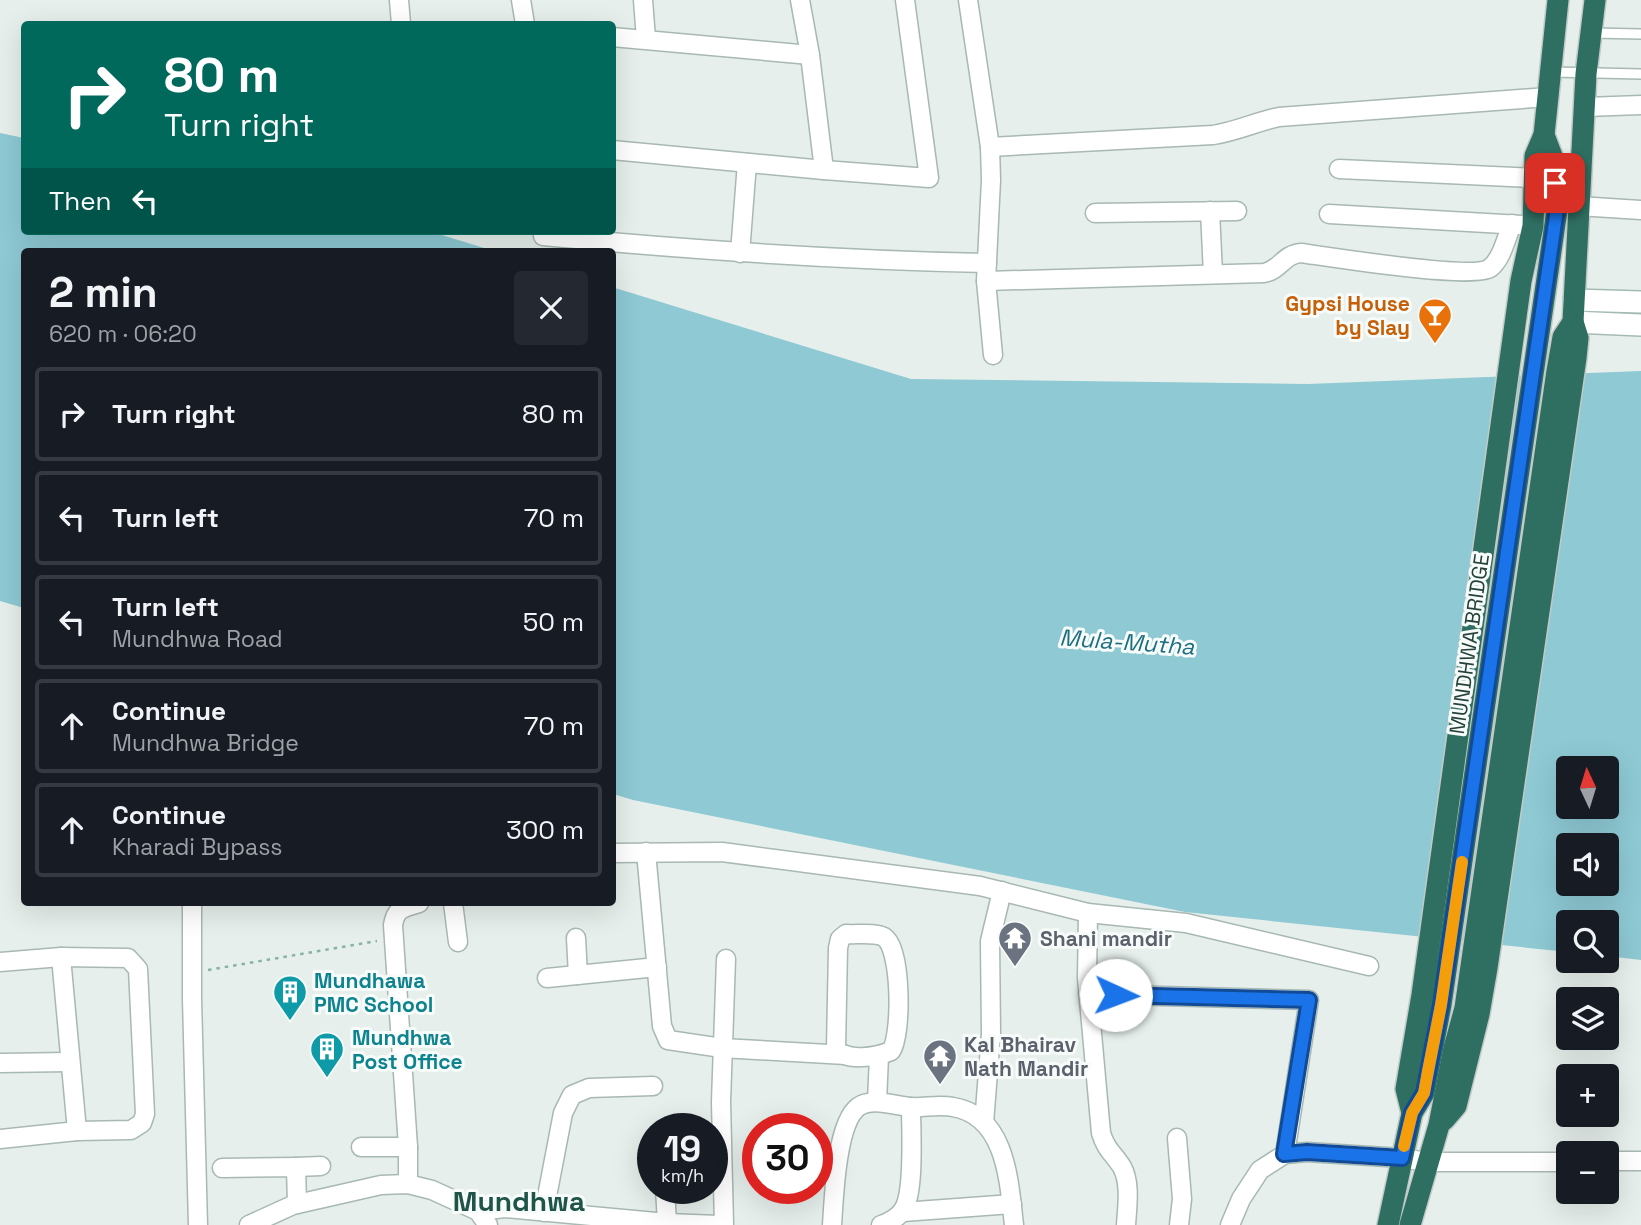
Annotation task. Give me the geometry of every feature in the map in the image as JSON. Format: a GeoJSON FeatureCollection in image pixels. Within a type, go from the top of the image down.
{"type":"FeatureCollection","features":[{"type":"Feature","properties":{"kind":"highway"},"geometry":{"type":"LineString","coordinates":[[1388,1225],[1412,1113],[1406,1089],[1422,995],[1521,281],[1522,225],[1534,178],[1535,156],[1544,135],[1558,0]]}},
{"type":"Feature","properties":{"kind":"highway"},"geometry":{"type":"LineString","coordinates":[[1410,1225],[1439,1125],[1451,1061],[1472,1011],[1565,371],[1578,338],[1573,322],[1578,206],[1586,74],[1595,0]]}},
{"type":"Feature","properties":{"kind":"highway","name":"MUNDHWA BRIDGE"},"geometry":{"type":"LineString","coordinates":[[1412,1113],[1424,1093],[1441,1005],[1557,209],[1552,156],[1544,135]]}},
{"type":"Feature","properties":{"kind":"street"},"geometry":{"type":"LineString","coordinates":[[399,0],[401,21]]}},
{"type":"Feature","properties":{"kind":"street"},"geometry":{"type":"LineString","coordinates":[[521,0],[524,21]]}},
{"type":"Feature","properties":{"kind":"street"},"geometry":{"type":"LineString","coordinates":[[643,0],[646,39]]}},
{"type":"Feature","properties":{"kind":"street"},"geometry":{"type":"LineString","coordinates":[[800,0],[810,55],[824,170]]}},
{"type":"Feature","properties":{"kind":"street"},"geometry":{"type":"LineString","coordinates":[[616,150],[929,178],[905,0]]}},
{"type":"Feature","properties":{"kind":"street"},"geometry":{"type":"LineString","coordinates":[[968,0],[990,147],[986,304],[993,355]]}},
{"type":"Feature","properties":{"kind":"street"},"geometry":{"type":"LineString","coordinates":[[616,37],[810,55]]}},
{"type":"Feature","properties":{"kind":"street"},"geometry":{"type":"LineString","coordinates":[[990,147],[1213,135],[1237,131],[1260,121],[1279,117],[1548,97]]}},
{"type":"Feature","properties":{"kind":"street"},"geometry":{"type":"LineString","coordinates":[[1586,107],[1641,105]]}},
{"type":"Feature","properties":{"kind":"street"},"geometry":{"type":"LineString","coordinates":[[740,253],[747,163]]}},
{"type":"Feature","properties":{"kind":"street"},"geometry":{"type":"LineString","coordinates":[[1339,169],[1534,178]]}},
{"type":"Feature","properties":{"kind":"street"},"geometry":{"type":"LineString","coordinates":[[1578,206],[1641,210]]}},
{"type":"Feature","properties":{"kind":"street"},"geometry":{"type":"LineString","coordinates":[[1210,211],[1213,274]]}},
{"type":"Feature","properties":{"kind":"street"},"geometry":{"type":"LineString","coordinates":[[1095,214],[1237,211]]}},
{"type":"Feature","properties":{"kind":"street"},"geometry":{"type":"LineString","coordinates":[[1329,214],[1522,225]]}},
{"type":"Feature","properties":{"kind":"street"},"geometry":{"type":"LineString","coordinates":[[543,236],[986,272],[1272,272],[1289,255],[1301,253],[1455,272],[1484,271],[1497,261],[1522,225]]}},
{"type":"Feature","properties":{"kind":"street"},"geometry":{"type":"LineString","coordinates":[[1574,300],[1641,302]]}},
{"type":"Feature","properties":{"kind":"street"},"geometry":{"type":"LineString","coordinates":[[1573,322],[1641,325]]}},
{"type":"Feature","properties":{"kind":"street"},"geometry":{"type":"LineString","coordinates":[[646,852],[663,1032],[668,1040],[722,1048],[846,1055],[879,1056],[891,1051],[897,1039],[897,966],[893,948],[885,938],[875,935],[846,934],[840,939],[838,947],[835,1041],[839,1053],[846,1055]]}},
{"type":"Feature","properties":{"kind":"street"},"geometry":{"type":"LineString","coordinates":[[616,853],[722,852],[967,884],[1088,912],[1186,923],[1368,966]]}},
{"type":"Feature","properties":{"kind":"street"},"geometry":{"type":"LineString","coordinates":[[984,1124],[990,1034],[990,940],[1002,891]]}},
{"type":"Feature","properties":{"kind":"street"},"geometry":{"type":"LineString","coordinates":[[192,906],[198,1225]]}},
{"type":"Feature","properties":{"kind":"street"},"geometry":{"type":"LineString","coordinates":[[408,906],[395,914],[394,937],[408,1184]]}},
{"type":"Feature","properties":{"kind":"street"},"geometry":{"type":"LineString","coordinates":[[453,906],[458,942]]}},
{"type":"Feature","properties":{"kind":"street"},"geometry":{"type":"LineString","coordinates":[[1088,912],[1088,994],[1101,1133],[1105,1147],[1123,1168],[1127,1180],[1126,1225]]}},
{"type":"Feature","properties":{"kind":"street"},"geometry":{"type":"LineString","coordinates":[[576,939],[578,975]]}},
{"type":"Feature","properties":{"kind":"street"},"geometry":{"type":"LineString","coordinates":[[61,957],[76,1132]]}},
{"type":"Feature","properties":{"kind":"street"},"geometry":{"type":"LineString","coordinates":[[0,962],[61,957],[128,958],[138,969],[145,1114],[142,1123],[131,1130],[0,1139]]}},
{"type":"Feature","properties":{"kind":"street"},"geometry":{"type":"LineString","coordinates":[[724,1225],[721,1116],[726,959]]}},
{"type":"Feature","properties":{"kind":"street"},"geometry":{"type":"LineString","coordinates":[[547,978],[657,967]]}},
{"type":"Feature","properties":{"kind":"street"},"geometry":{"type":"LineString","coordinates":[[1088,994],[1309,1000],[1284,1154]]}},
{"type":"Feature","properties":{"kind":"street"},"geometry":{"type":"LineString","coordinates":[[877,1102],[879,1056]]}},
{"type":"Feature","properties":{"kind":"street"},"geometry":{"type":"LineString","coordinates":[[0,1063],[69,1062]]}},
{"type":"Feature","properties":{"kind":"street"},"geometry":{"type":"LineString","coordinates":[[544,1212],[563,1113],[572,1095],[589,1088],[653,1086]]}},
{"type":"Feature","properties":{"kind":"street"},"geometry":{"type":"LineString","coordinates":[[832,1225],[837,1156],[843,1137],[859,1106],[877,1102],[911,1107],[951,1106],[967,1110],[984,1124],[998,1142],[1005,1162],[1014,1225]]}},
{"type":"Feature","properties":{"kind":"street"},"geometry":{"type":"LineString","coordinates":[[881,1225],[889,1223],[903,1212],[909,1194],[911,1107]]}},
{"type":"Feature","properties":{"kind":"street"},"geometry":{"type":"LineString","coordinates":[[1177,1138],[1182,1199],[1179,1225]]}},
{"type":"Feature","properties":{"kind":"street"},"geometry":{"type":"LineString","coordinates":[[361,1147],[408,1147]]}},
{"type":"Feature","properties":{"kind":"street"},"geometry":{"type":"LineString","coordinates":[[1230,1225],[1241,1199],[1260,1170],[1284,1154],[1307,1152],[1427,1162],[1556,1161]]}},
{"type":"Feature","properties":{"kind":"street"},"geometry":{"type":"LineString","coordinates":[[1619,1161],[1641,1161]]}},
{"type":"Feature","properties":{"kind":"street"},"geometry":{"type":"LineString","coordinates":[[222,1168],[321,1166]]}},
{"type":"Feature","properties":{"kind":"street"},"geometry":{"type":"LineString","coordinates":[[296,1167],[297,1204]]}},
{"type":"Feature","properties":{"kind":"street"},"geometry":{"type":"LineString","coordinates":[[249,1225],[297,1204],[381,1185],[408,1184],[432,1190],[483,1218],[505,1208],[667,1223],[719,1225]]}},
{"type":"Feature","properties":{"kind":"street"},"geometry":{"type":"LineString","coordinates":[[666,1204],[667,1223]]}},
{"type":"Feature","properties":{"kind":"street"},"geometry":{"type":"LineString","coordinates":[[903,1212],[1012,1204]]}},
{"type":"Feature","properties":{"kind":"lane"},"geometry":{"type":"LineString","coordinates":[[1591,33],[1641,34]]}},
{"type":"Feature","properties":{"kind":"lane"},"geometry":{"type":"LineString","coordinates":[[1550,72],[1641,74]]}},
{"type":"Feature","properties":{"kind":"path"},"geometry":{"type":"LineString","coordinates":[[192,972],[264,962],[394,937]]}},
{"type":"Feature","properties":{"kind":"water"},"geometry":{"type":"Polygon","coordinates":[[[0,133],[21,137],[21,235],[442,235],[484,248],[21,248],[21,607],[0,601],[0,133]]]}},
{"type":"Feature","properties":{"kind":"water","name":"Mula-Mutha"},"geometry":{"type":"Polygon","coordinates":[[[616,288],[911,379],[1308,384],[1641,371],[1641,960],[1619,957],[1619,910],[1556,910],[1556,951],[1185,912],[616,795],[616,288]]]}},
{"type":"Feature","properties":{"kind":"slow traffic"},"geometry":{"type":"LineString","coordinates":[[1404,1146],[1412,1113],[1424,1093],[1441,1005],[1462,862]]}},
{"type":"Feature","properties":{"kind":"place","name":"Gypsi House by Slay"},"geometry":{"type":"Point","coordinates":[1435,345]}},
{"type":"Feature","properties":{"kind":"place","name":"Shani mandir"},"geometry":{"type":"Point","coordinates":[1015,968]}},
{"type":"Feature","properties":{"kind":"place","name":"Mundhawa PMC School"},"geometry":{"type":"Point","coordinates":[290,1022]}},
{"type":"Feature","properties":{"kind":"place","name":"Mundhwa Post Office"},"geometry":{"type":"Point","coordinates":[327,1079]}},
{"type":"Feature","properties":{"kind":"place","name":"Kal Bhairav Nath Mandir"},"geometry":{"type":"Point","coordinates":[940,1086]}},
{"type":"Feature","properties":{"kind":"district","name":"Mundhwa"},"geometry":{"type":"Point","coordinates":[519,1201]}},
{"type":"Feature","properties":{"kind":"route"},"geometry":{"type":"LineString","coordinates":[[1116,995],[1309,1000],[1284,1154],[1307,1152],[1402,1158],[1412,1113],[1424,1093],[1441,1005],[1557,209],[1555,183]]}}]}
